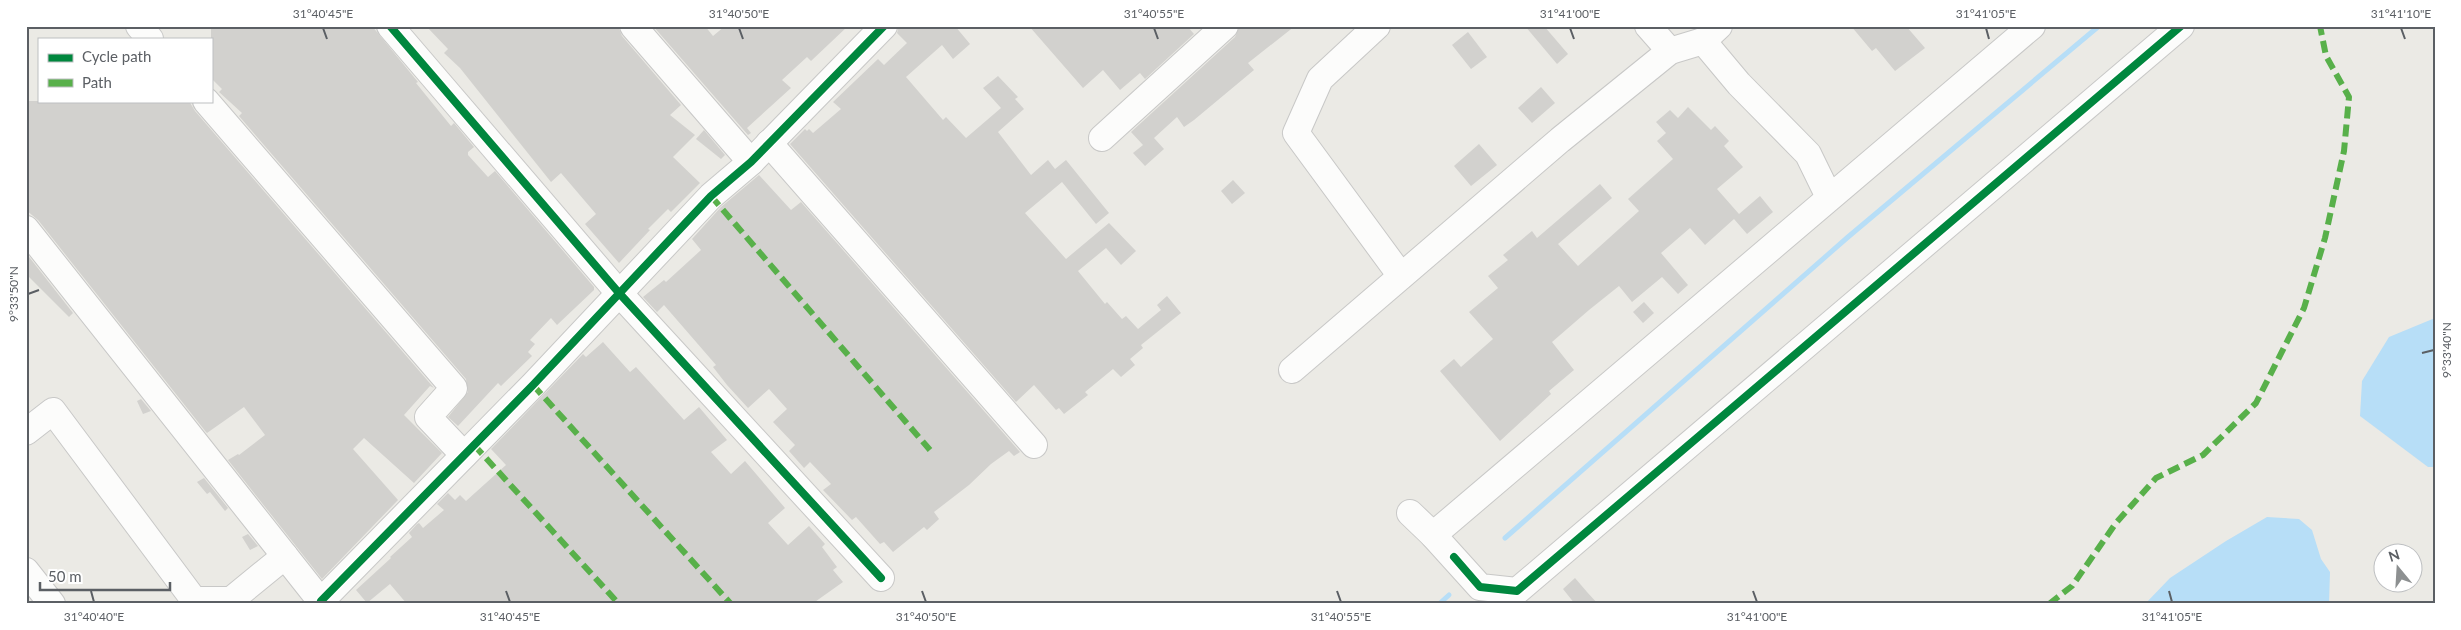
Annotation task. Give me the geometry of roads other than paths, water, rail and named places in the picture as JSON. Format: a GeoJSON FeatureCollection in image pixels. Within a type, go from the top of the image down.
{"type":"FeatureCollection","features":[{"type":"Feature","properties":{"kind":"street"},"geometry":{"type":"LineString","coordinates":[[139,26],[149,38]]}},
{"type":"Feature","properties":{"kind":"street"},"geometry":{"type":"LineString","coordinates":[[390,26],[619,293],[881,578]]}},
{"type":"Feature","properties":{"kind":"street"},"geometry":{"type":"LineString","coordinates":[[632,26],[751,162]]}},
{"type":"Feature","properties":{"kind":"street"},"geometry":{"type":"LineString","coordinates":[[26,229],[322,603],[711,196],[751,162],[884,26]]}},
{"type":"Feature","properties":{"kind":"street"},"geometry":{"type":"LineString","coordinates":[[1102,138],[1226,26]]}},
{"type":"Feature","properties":{"kind":"street"},"geometry":{"type":"LineString","coordinates":[[1377,26],[1320,79],[1296,133],[1401,276]]}},
{"type":"Feature","properties":{"kind":"street"},"geometry":{"type":"LineString","coordinates":[[1648,26],[1670,51]]}},
{"type":"Feature","properties":{"kind":"street"},"geometry":{"type":"LineString","coordinates":[[1434,535],[2032,26]]}},
{"type":"Feature","properties":{"kind":"street"},"geometry":{"type":"LineString","coordinates":[[1410,513],[1434,535],[1487,595],[1517,591],[2181,26]]}},
{"type":"Feature","properties":{"kind":"street"},"geometry":{"type":"LineString","coordinates":[[1292,370],[1560,140],[1670,51],[1711,33],[1739,84],[1808,154],[1829,197]]}},
{"type":"Feature","properties":{"kind":"street"},"geometry":{"type":"LineString","coordinates":[[207,102],[454,388],[428,418],[464,455]]}},
{"type":"Feature","properties":{"kind":"street"},"geometry":{"type":"LineString","coordinates":[[769,143],[1034,445]]}},
{"type":"Feature","properties":{"kind":"street"},"geometry":{"type":"LineString","coordinates":[[26,432],[53,411],[194,600],[230,600],[285,556]]}},
{"type":"Feature","properties":{"kind":"street"},"geometry":{"type":"LineString","coordinates":[[26,571],[52,604]]}},
{"type":"Feature","properties":{"kind":"water"},"geometry":{"type":"Polygon","coordinates":[[[2435,318],[2435,467],[2428,467],[2360,416],[2362,381],[2389,337],[2435,318]]]}},
{"type":"Feature","properties":{"kind":"water"},"geometry":{"type":"Polygon","coordinates":[[[2267,517],[2299,519],[2312,530],[2321,559],[2330,572],[2329,604],[2145,604],[2170,578],[2226,541],[2267,517]]]}},
{"type":"Feature","properties":{"kind":"waterway"},"geometry":{"type":"LineString","coordinates":[[1505,538],[1848,237],[2099,26]]}},
{"type":"Feature","properties":{"kind":"waterway"},"geometry":{"type":"LineString","coordinates":[[1439,604],[1449,595]]}}]}
